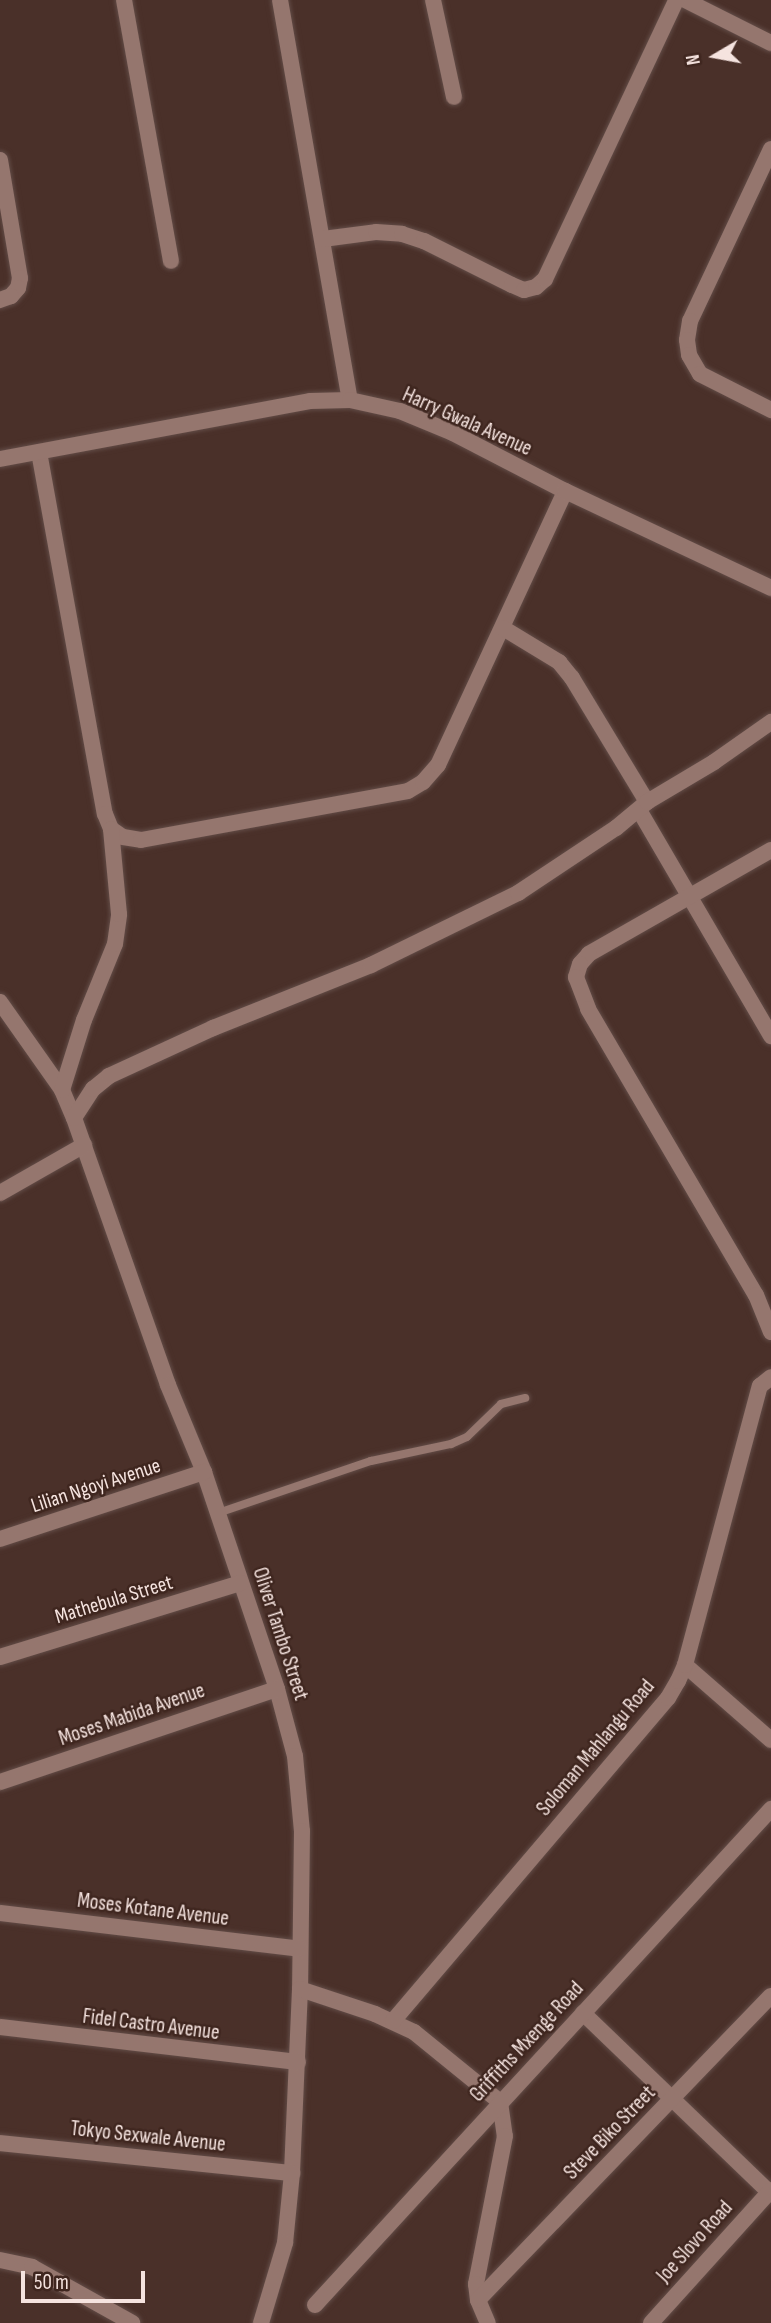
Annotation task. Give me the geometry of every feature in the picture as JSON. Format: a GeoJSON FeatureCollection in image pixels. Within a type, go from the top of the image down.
{"type":"FeatureCollection","features":[{"type":"Feature","properties":{"kind":"street"},"geometry":{"type":"LineString","coordinates":[[124,0],[171,261]]}},
{"type":"Feature","properties":{"kind":"street"},"geometry":{"type":"LineString","coordinates":[[280,0],[350,401]]}},
{"type":"Feature","properties":{"kind":"street"},"geometry":{"type":"LineString","coordinates":[[433,0],[454,97]]}},
{"type":"Feature","properties":{"kind":"street"},"geometry":{"type":"LineString","coordinates":[[323,239],[376,232],[402,234],[425,241],[512,285],[524,289],[536,287],[545,279],[676,0]]}},
{"type":"Feature","properties":{"kind":"street"},"geometry":{"type":"LineString","coordinates":[[685,0],[771,43]]}},
{"type":"Feature","properties":{"kind":"street"},"geometry":{"type":"LineString","coordinates":[[771,149],[690,321],[687,340],[689,355],[700,374],[771,410]]}},
{"type":"Feature","properties":{"kind":"street"},"geometry":{"type":"LineString","coordinates":[[0,160],[20,278],[18,288],[11,296],[0,300]]}},
{"type":"Feature","properties":{"kind":"street","name":"Harry Gwala Avenue"},"geometry":{"type":"LineString","coordinates":[[0,459],[310,401],[350,401],[400,411],[432,424],[565,491],[771,588]]}},
{"type":"Feature","properties":{"kind":"street"},"geometry":{"type":"LineString","coordinates":[[38,452],[105,814],[111,829],[119,914],[116,944],[84,1020],[62,1090]]}},
{"type":"Feature","properties":{"kind":"street"},"geometry":{"type":"LineString","coordinates":[[111,829],[123,837],[141,839],[408,791],[423,782],[438,765],[565,491]]}},
{"type":"Feature","properties":{"kind":"street"},"geometry":{"type":"LineString","coordinates":[[503,628],[559,662],[572,678],[643,806],[690,899],[771,1036]]}},
{"type":"Feature","properties":{"kind":"street"},"geometry":{"type":"LineString","coordinates":[[74,1118],[93,1089],[109,1076],[213,1028],[371,965],[462,923],[518,893],[771,722]]}},
{"type":"Feature","properties":{"kind":"street"},"geometry":{"type":"LineString","coordinates":[[771,850],[690,899],[589,954],[580,964],[576,977],[588,1009],[756,1295],[771,1332]]}},
{"type":"Feature","properties":{"kind":"street","name":"Oliver Tambo Street"},"geometry":{"type":"LineString","coordinates":[[0,1002],[62,1090],[74,1118],[168,1385],[204,1472],[277,1689],[295,1756],[302,1831],[298,2062],[292,2173],[285,2242],[261,2323]]}},
{"type":"Feature","properties":{"kind":"street"},"geometry":{"type":"LineString","coordinates":[[0,1193],[83,1145]]}},
{"type":"Feature","properties":{"kind":"street","name":"Soloman Mahlangu Road"},"geometry":{"type":"LineString","coordinates":[[393,2021],[668,1698],[685,1665],[760,1387],[771,1377]]}},
{"type":"Feature","properties":{"kind":"street","name":"Lilian Ngoyi Avenue"},"geometry":{"type":"LineString","coordinates":[[0,1539],[204,1472]]}},
{"type":"Feature","properties":{"kind":"street","name":"Mathebula Street"},"geometry":{"type":"LineString","coordinates":[[0,1657],[241,1583]]}},
{"type":"Feature","properties":{"kind":"street"},"geometry":{"type":"LineString","coordinates":[[685,1665],[771,1740]]}},
{"type":"Feature","properties":{"kind":"street","name":"Moses Mabida Avenue"},"geometry":{"type":"LineString","coordinates":[[0,1782],[277,1689]]}},
{"type":"Feature","properties":{"kind":"street","name":"Griffiths Mxenge Road"},"geometry":{"type":"LineString","coordinates":[[315,2305],[771,1809]]}},
{"type":"Feature","properties":{"kind":"street","name":"Moses Kotane Avenue"},"geometry":{"type":"LineString","coordinates":[[0,1913],[300,1949]]}},
{"type":"Feature","properties":{"kind":"street"},"geometry":{"type":"LineString","coordinates":[[300,1989],[393,2021],[414,2032],[500,2102],[505,2136],[477,2272],[478,2300],[488,2323]]}},
{"type":"Feature","properties":{"kind":"street","name":"Steve Biko Street"},"geometry":{"type":"LineString","coordinates":[[478,2300],[771,1996]]}},
{"type":"Feature","properties":{"kind":"street"},"geometry":{"type":"LineString","coordinates":[[583,2013],[770,2192]]}},
{"type":"Feature","properties":{"kind":"street","name":"Fidel Castro Avenue"},"geometry":{"type":"LineString","coordinates":[[0,2027],[190,2052],[298,2062]]}},
{"type":"Feature","properties":{"kind":"street","name":"Tokyo Sexwale Avenue"},"geometry":{"type":"LineString","coordinates":[[0,2143],[292,2173]]}},
{"type":"Feature","properties":{"kind":"street","name":"Joe Slovo Road"},"geometry":{"type":"LineString","coordinates":[[651,2323],[770,2192]]}},
{"type":"Feature","properties":{"kind":"street"},"geometry":{"type":"LineString","coordinates":[[0,2260],[32,2267],[132,2323]]}},
{"type":"Feature","properties":{"kind":"lane"},"geometry":{"type":"LineString","coordinates":[[218,1513],[371,1461],[451,1444],[467,1437],[501,1404],[525,1398]]}}]}
